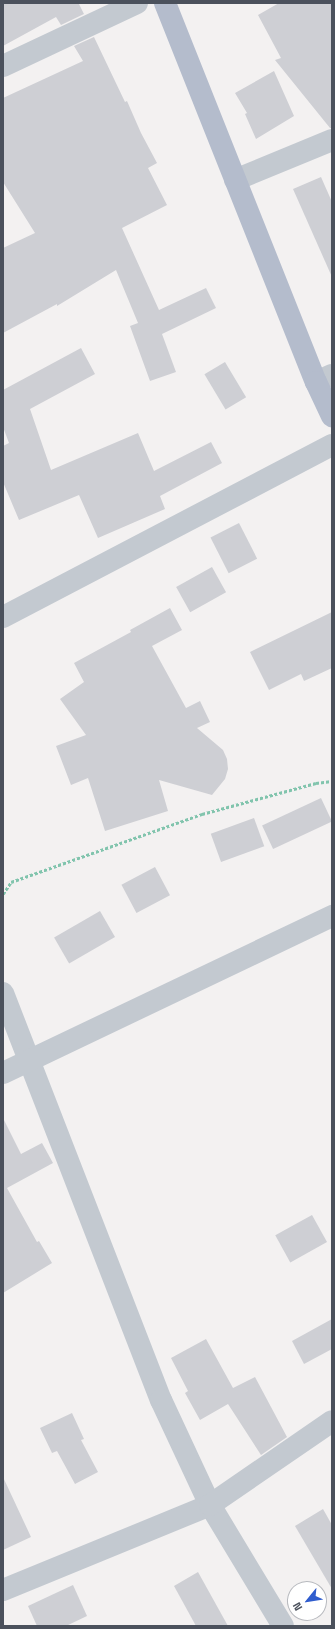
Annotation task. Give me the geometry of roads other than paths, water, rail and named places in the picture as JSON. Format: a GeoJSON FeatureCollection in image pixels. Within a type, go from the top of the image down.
{"type":"FeatureCollection","features":[{"type":"Feature","properties":{"kind":"main road"},"geometry":{"type":"LineString","coordinates":[[165,3],[235,180],[324,378],[332,416]]}},
{"type":"Feature","properties":{"kind":"street"},"geometry":{"type":"LineString","coordinates":[[3,66],[137,3]]}},
{"type":"Feature","properties":{"kind":"street"},"geometry":{"type":"LineString","coordinates":[[235,180],[332,140]]}},
{"type":"Feature","properties":{"kind":"street"},"geometry":{"type":"LineString","coordinates":[[3,617],[332,445]]}},
{"type":"Feature","properties":{"kind":"street"},"geometry":{"type":"LineString","coordinates":[[3,1073],[332,916]]}},
{"type":"Feature","properties":{"kind":"street"},"geometry":{"type":"LineString","coordinates":[[3,993],[61,1147],[160,1400],[210,1505],[283,1626]]}},
{"type":"Feature","properties":{"kind":"street"},"geometry":{"type":"LineString","coordinates":[[3,1590],[210,1505],[332,1421]]}}]}
